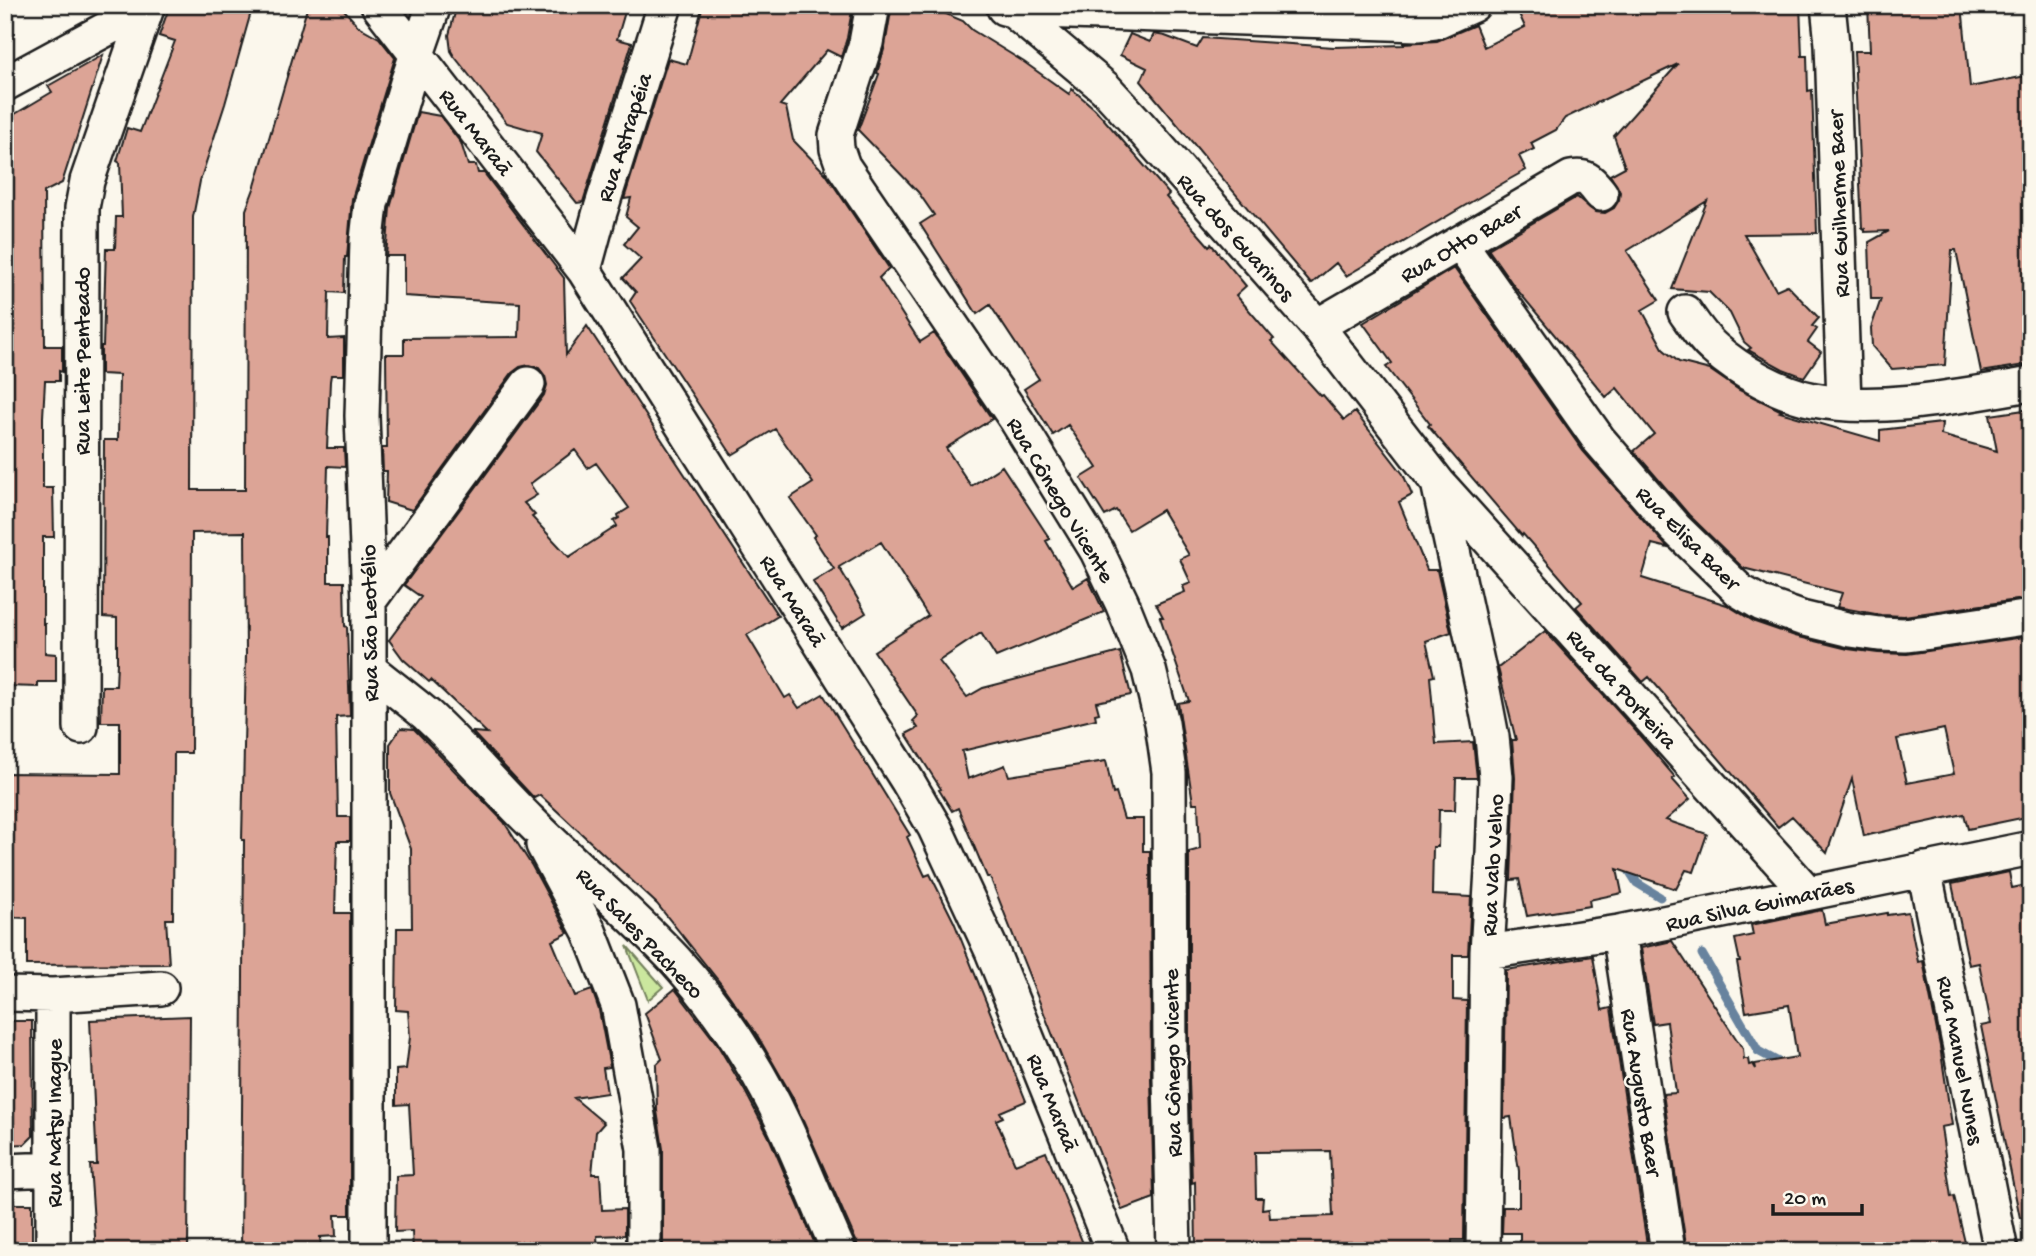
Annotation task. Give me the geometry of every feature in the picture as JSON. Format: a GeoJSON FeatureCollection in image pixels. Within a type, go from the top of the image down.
{"type":"FeatureCollection","features":[{"type":"Feature","properties":{"kind":"street","name":"Rua Maraã"},"geometry":{"type":"LineString","coordinates":[[378,5],[584,270],[907,780],[935,828],[992,951],[1114,1251]]}},
{"type":"Feature","properties":{"kind":"street","name":"Rua São Leotélio"},"geometry":{"type":"LineString","coordinates":[[369,1251],[369,601],[362,416],[368,231],[371,204],[398,110],[434,5]]}},
{"type":"Feature","properties":{"kind":"street","name":"Rua Astrapéia"},"geometry":{"type":"LineString","coordinates":[[584,270],[665,5]]}},
{"type":"Feature","properties":{"kind":"street","name":"Rua Cônego Vicente"},"geometry":{"type":"LineString","coordinates":[[873,5],[866,43],[836,135],[843,166],[1017,421],[1097,551],[1149,670],[1162,723],[1169,772],[1174,1251]]}},
{"type":"Feature","properties":{"kind":"street"},"geometry":{"type":"LineString","coordinates":[[1005,8],[1418,24],[1435,22],[1474,5]]}},
{"type":"Feature","properties":{"kind":"street","name":"Rua Guilherme Baer"},"geometry":{"type":"LineString","coordinates":[[1828,5],[1832,44],[1844,403]]}},
{"type":"Feature","properties":{"kind":"street"},"geometry":{"type":"LineString","coordinates":[[5,84],[147,6]]}},
{"type":"Feature","properties":{"kind":"street","name":"Rua Leite Penteado"},"geometry":{"type":"LineString","coordinates":[[81,727],[82,208],[87,181],[147,6]]}},
{"type":"Feature","properties":{"kind":"street","name":"Rua dos Guarinos"},"geometry":{"type":"LineString","coordinates":[[1005,8],[1105,88],[1317,326],[1439,484]]}},
{"type":"Feature","properties":{"kind":"street","name":"Rua Otto Baer"},"geometry":{"type":"LineString","coordinates":[[1317,326],[1571,178],[1581,176],[1589,180],[1601,194]]}},
{"type":"Feature","properties":{"kind":"street","name":"Rua Elisa Baer"},"geometry":{"type":"LineString","coordinates":[[1460,243],[1599,440],[1675,528],[1740,591],[1762,604],[1801,618],[1879,634],[1905,635],[2031,617]]}},
{"type":"Feature","properties":{"kind":"street"},"geometry":{"type":"LineString","coordinates":[[1685,313],[1716,350],[1734,364],[1763,381],[1813,400],[1899,403],[2031,384]]}},
{"type":"Feature","properties":{"kind":"street"},"geometry":{"type":"LineString","coordinates":[[369,601],[528,384]]}},
{"type":"Feature","properties":{"kind":"street","name":"Rua da Porteira"},"geometry":{"type":"LineString","coordinates":[[1439,484],[1807,892]]}},
{"type":"Feature","properties":{"kind":"street","name":"Rua Valo Velho"},"geometry":{"type":"LineString","coordinates":[[1439,484],[1492,737],[1496,777],[1487,952],[1483,1251]]}},
{"type":"Feature","properties":{"kind":"street","name":"Rua Sales Pacheco"},"geometry":{"type":"LineString","coordinates":[[369,669],[425,714],[459,746],[530,821],[675,960],[727,1025],[750,1060],[778,1114],[839,1251]]}},
{"type":"Feature","properties":{"kind":"street"},"geometry":{"type":"LineString","coordinates":[[530,821],[589,931],[618,1005],[644,1149],[644,1251]]}},
{"type":"Feature","properties":{"kind":"street","name":"Rua Silva Guimarães"},"geometry":{"type":"LineString","coordinates":[[1487,952],[1619,932],[2031,848]]}},
{"type":"Feature","properties":{"kind":"street","name":"Rua Manuel Nunes"},"geometry":{"type":"LineString","coordinates":[[1924,869],[2001,1251]]}},
{"type":"Feature","properties":{"kind":"street","name":"Rua Augusto Baer"},"geometry":{"type":"LineString","coordinates":[[1619,932],[1668,1251]]}},
{"type":"Feature","properties":{"kind":"street"},"geometry":{"type":"LineString","coordinates":[[5,994],[53,995],[161,988]]}},
{"type":"Feature","properties":{"kind":"street","name":"Rua Matsu Inague"},"geometry":{"type":"LineString","coordinates":[[53,995],[53,1251]]}},
{"type":"Feature","properties":{"kind":"street"},"geometry":{"type":"LineString","coordinates":[[5,1171],[53,1169]]}},
{"type":"Feature","properties":{"kind":"green space"},"geometry":{"type":"Polygon","coordinates":[[[627,946],[663,987],[648,1000],[627,946]]]}},
{"type":"Feature","properties":{"kind":"building"},"geometry":{"type":"Polygon","coordinates":[[[170,5],[253,5],[200,181],[193,217],[192,490],[245,490],[246,210],[308,5],[340,5],[358,26],[379,38],[395,58],[352,199],[344,293],[329,292],[328,339],[344,338],[344,375],[331,375],[330,381],[327,448],[344,448],[345,467],[328,466],[326,537],[328,582],[344,582],[347,627],[350,716],[336,717],[338,817],[350,817],[350,841],[337,841],[335,913],[350,913],[350,1215],[335,1215],[336,1236],[320,1237],[321,1251],[241,1251],[245,532],[192,533],[191,753],[174,753],[173,919],[166,919],[169,964],[27,965],[27,918],[5,917],[5,773],[120,774],[120,722],[101,722],[102,686],[116,686],[117,663],[117,618],[103,617],[104,440],[118,440],[119,375],[101,374],[106,249],[115,249],[116,217],[122,217],[120,163],[117,161],[127,128],[140,132],[175,41],[159,36],[170,5]]]}},
{"type":"Feature","properties":{"kind":"building"},"geometry":{"type":"Polygon","coordinates":[[[457,5],[627,5],[617,39],[632,43],[583,202],[577,203],[536,152],[542,133],[507,123],[454,56],[449,35],[457,5]]]}},
{"type":"Feature","properties":{"kind":"building"},"geometry":{"type":"Polygon","coordinates":[[[703,5],[853,5],[841,57],[827,50],[780,105],[786,107],[793,140],[826,174],[889,268],[879,278],[920,342],[934,333],[992,419],[946,448],[971,486],[1002,466],[1050,539],[1046,541],[1073,587],[1088,578],[1104,612],[996,657],[981,633],[939,661],[967,697],[983,688],[1120,652],[1131,695],[1096,702],[1099,713],[1095,714],[1096,719],[962,751],[968,779],[1005,765],[1009,776],[1106,761],[1113,794],[1116,793],[1124,819],[1143,819],[1143,851],[1150,851],[1154,1198],[1122,1210],[990,877],[987,877],[958,808],[952,811],[906,734],[918,728],[913,721],[918,716],[874,651],[928,616],[881,542],[839,567],[866,613],[842,628],[813,582],[834,569],[813,537],[816,535],[790,498],[813,483],[775,429],[732,455],[630,301],[636,292],[623,278],[641,259],[624,244],[638,227],[626,217],[631,198],[624,199],[668,59],[687,64],[703,5]]]}},
{"type":"Feature","properties":{"kind":"building"},"geometry":{"type":"Polygon","coordinates":[[[892,5],[925,5],[963,21],[972,30],[1069,94],[1072,89],[1095,109],[1169,194],[1166,197],[1246,286],[1236,295],[1274,339],[1271,341],[1344,420],[1355,412],[1403,474],[1412,495],[1399,502],[1427,570],[1437,570],[1451,632],[1426,641],[1434,676],[1430,677],[1436,744],[1473,742],[1477,778],[1456,778],[1455,810],[1439,810],[1438,847],[1433,847],[1432,895],[1471,897],[1468,955],[1453,955],[1453,1000],[1467,1001],[1464,1240],[1452,1240],[1452,1251],[1196,1251],[1189,1079],[1189,852],[1200,849],[1198,803],[1193,803],[1178,703],[1189,701],[1160,617],[1163,617],[1156,604],[1185,592],[1183,586],[1191,583],[1180,559],[1189,555],[1162,510],[1129,530],[1116,510],[1105,516],[1081,478],[1097,468],[1068,425],[1053,435],[1024,389],[1039,379],[990,305],[977,314],[920,224],[934,215],[918,192],[858,130],[879,74],[877,73],[892,5]],[[1330,1151],[1255,1152],[1256,1198],[1263,1198],[1262,1209],[1269,1208],[1270,1218],[1333,1216],[1330,1151]]]}},
{"type":"Feature","properties":{"kind":"building"},"geometry":{"type":"Polygon","coordinates":[[[1515,5],[1800,5],[1802,56],[1807,56],[1808,91],[1812,90],[1817,233],[1744,234],[1776,290],[1787,285],[1819,318],[1812,326],[1817,329],[1808,342],[1821,352],[1804,377],[1783,369],[1748,350],[1751,348],[1744,342],[1730,313],[1709,292],[1672,289],[1707,201],[1627,251],[1659,300],[1642,310],[1664,350],[1679,362],[1710,370],[1739,390],[1782,411],[1780,412],[1880,441],[1880,430],[1942,423],[1941,435],[1997,451],[1990,415],[2031,409],[2031,598],[1904,616],[1881,615],[1837,607],[1842,593],[1743,568],[1689,515],[1634,451],[1654,434],[1617,388],[1606,397],[1514,286],[1488,249],[1577,197],[1595,212],[1605,213],[1614,208],[1620,192],[1610,175],[1625,167],[1614,136],[1678,64],[1565,118],[1556,130],[1531,143],[1534,149],[1519,156],[1526,170],[1346,276],[1336,263],[1311,284],[1141,81],[1147,68],[1120,55],[1130,34],[1150,42],[1154,34],[1165,36],[1197,48],[1203,38],[1334,47],[1437,41],[1475,25],[1484,47],[1525,27],[1515,5]]]}},
{"type":"Feature","properties":{"kind":"building"},"geometry":{"type":"Polygon","coordinates":[[[1868,5],[1962,5],[1970,87],[2031,75],[2031,364],[1981,372],[1956,250],[1952,250],[1945,365],[1892,369],[1872,346],[1871,328],[1881,299],[1871,299],[1869,242],[1889,231],[1865,232],[1862,228],[1854,51],[1870,51],[1868,5]]]}},
{"type":"Feature","properties":{"kind":"building"},"geometry":{"type":"Polygon","coordinates":[[[103,55],[62,183],[44,192],[45,346],[62,346],[62,372],[59,371],[59,381],[45,381],[43,417],[43,488],[53,488],[54,537],[43,537],[43,624],[45,653],[56,654],[56,682],[38,682],[38,687],[5,686],[5,120],[52,92],[48,86],[103,55]]]}},
{"type":"Feature","properties":{"kind":"building"},"geometry":{"type":"Polygon","coordinates":[[[418,112],[440,116],[461,143],[468,165],[476,165],[478,173],[484,173],[564,278],[566,355],[587,326],[778,616],[747,635],[785,698],[790,695],[799,708],[823,694],[910,835],[907,837],[925,876],[930,874],[954,922],[1026,1101],[1000,1112],[1003,1117],[996,1120],[1015,1164],[1046,1152],[1086,1251],[858,1251],[857,1243],[792,1096],[757,1035],[721,984],[657,904],[540,795],[534,798],[472,732],[487,733],[431,680],[429,682],[403,659],[389,640],[421,597],[404,585],[544,395],[547,385],[539,368],[529,365],[520,367],[512,373],[412,510],[386,502],[387,471],[383,471],[382,448],[387,448],[386,354],[404,354],[404,338],[519,337],[520,303],[404,296],[404,256],[386,256],[390,208],[418,112]],[[575,450],[530,484],[537,495],[524,503],[535,515],[532,517],[569,557],[617,526],[614,521],[619,518],[618,515],[629,508],[596,463],[588,468],[575,450]]]}},
{"type":"Feature","properties":{"kind":"building"},"geometry":{"type":"Polygon","coordinates":[[[1454,268],[1583,451],[1668,548],[1652,544],[1642,578],[1727,605],[1755,622],[1795,636],[1848,649],[1907,654],[2031,636],[2031,674],[2026,675],[2031,699],[2031,816],[1968,829],[1964,814],[1864,836],[1852,779],[1827,853],[1792,816],[1778,827],[1649,677],[1643,682],[1576,607],[1582,602],[1428,426],[1430,424],[1386,367],[1392,363],[1363,323],[1454,268]],[[1944,729],[1897,739],[1907,783],[1954,774],[1944,729]]]}},
{"type":"Feature","properties":{"kind":"building"},"geometry":{"type":"Polygon","coordinates":[[[1545,631],[1634,729],[1690,799],[1666,820],[1707,834],[1694,872],[1686,870],[1676,889],[1617,869],[1622,893],[1589,900],[1590,906],[1527,916],[1519,879],[1511,880],[1515,778],[1512,740],[1516,740],[1498,668],[1545,631]]]}},
{"type":"Feature","properties":{"kind":"building"},"geometry":{"type":"Polygon","coordinates":[[[401,728],[414,729],[504,822],[532,866],[568,933],[552,941],[575,996],[592,990],[599,1010],[610,1067],[603,1068],[607,1093],[574,1098],[604,1123],[596,1132],[592,1174],[600,1174],[602,1210],[625,1209],[625,1235],[597,1236],[598,1251],[413,1251],[412,1231],[395,1232],[396,1176],[413,1175],[409,1104],[396,1105],[396,1070],[406,1069],[410,1037],[408,1011],[396,1010],[397,928],[412,928],[411,849],[390,793],[390,744],[401,728]]]}},
{"type":"Feature","properties":{"kind":"building"},"geometry":{"type":"Polygon","coordinates":[[[2009,872],[2012,888],[2031,884],[2031,1217],[2020,1218],[1981,1026],[1991,1024],[1979,963],[1969,965],[1952,884],[2009,872]]]}},
{"type":"Feature","properties":{"kind":"building"},"geometry":{"type":"Polygon","coordinates":[[[1822,910],[1825,924],[1908,912],[1918,962],[1923,961],[1940,1046],[1952,1125],[1941,1127],[1951,1197],[1954,1196],[1967,1251],[1687,1251],[1663,1094],[1676,1093],[1667,1022],[1653,1024],[1641,948],[1672,941],[1743,1049],[1744,1059],[1748,1059],[1749,1065],[1753,1064],[1756,1069],[1755,1064],[1797,1057],[1789,1005],[1746,1012],[1735,939],[1753,935],[1751,925],[1822,910]]]}},
{"type":"Feature","properties":{"kind":"building"},"geometry":{"type":"Polygon","coordinates":[[[1593,956],[1602,1010],[1611,1008],[1648,1251],[1520,1251],[1520,1233],[1502,1233],[1503,1207],[1519,1207],[1519,1171],[1511,1117],[1504,1118],[1506,970],[1593,956]]]}},
{"type":"Feature","properties":{"kind":"building"},"geometry":{"type":"Polygon","coordinates":[[[675,989],[717,1044],[745,1091],[769,1137],[818,1251],[663,1251],[663,1149],[657,1111],[656,1065],[662,1059],[645,1013],[675,989]]]}},
{"type":"Feature","properties":{"kind":"building"},"geometry":{"type":"Polygon","coordinates":[[[190,1016],[188,1251],[96,1251],[90,1165],[97,1165],[90,1020],[190,1016]]]}},
{"type":"Feature","properties":{"kind":"building"},"geometry":{"type":"Polygon","coordinates":[[[5,1021],[32,1021],[33,1136],[25,1144],[5,1145],[5,1021]]]}},
{"type":"Feature","properties":{"kind":"building"},"geometry":{"type":"Polygon","coordinates":[[[5,1204],[32,1204],[32,1251],[5,1251],[5,1204]]]}},
{"type":"Feature","properties":{"kind":"waterway"},"geometry":{"type":"LineString","coordinates":[[1625,864],[1637,883],[1660,897]]}},
{"type":"Feature","properties":{"kind":"waterway"},"geometry":{"type":"LineString","coordinates":[[1702,954],[1758,1051],[1784,1065]]}}]}
